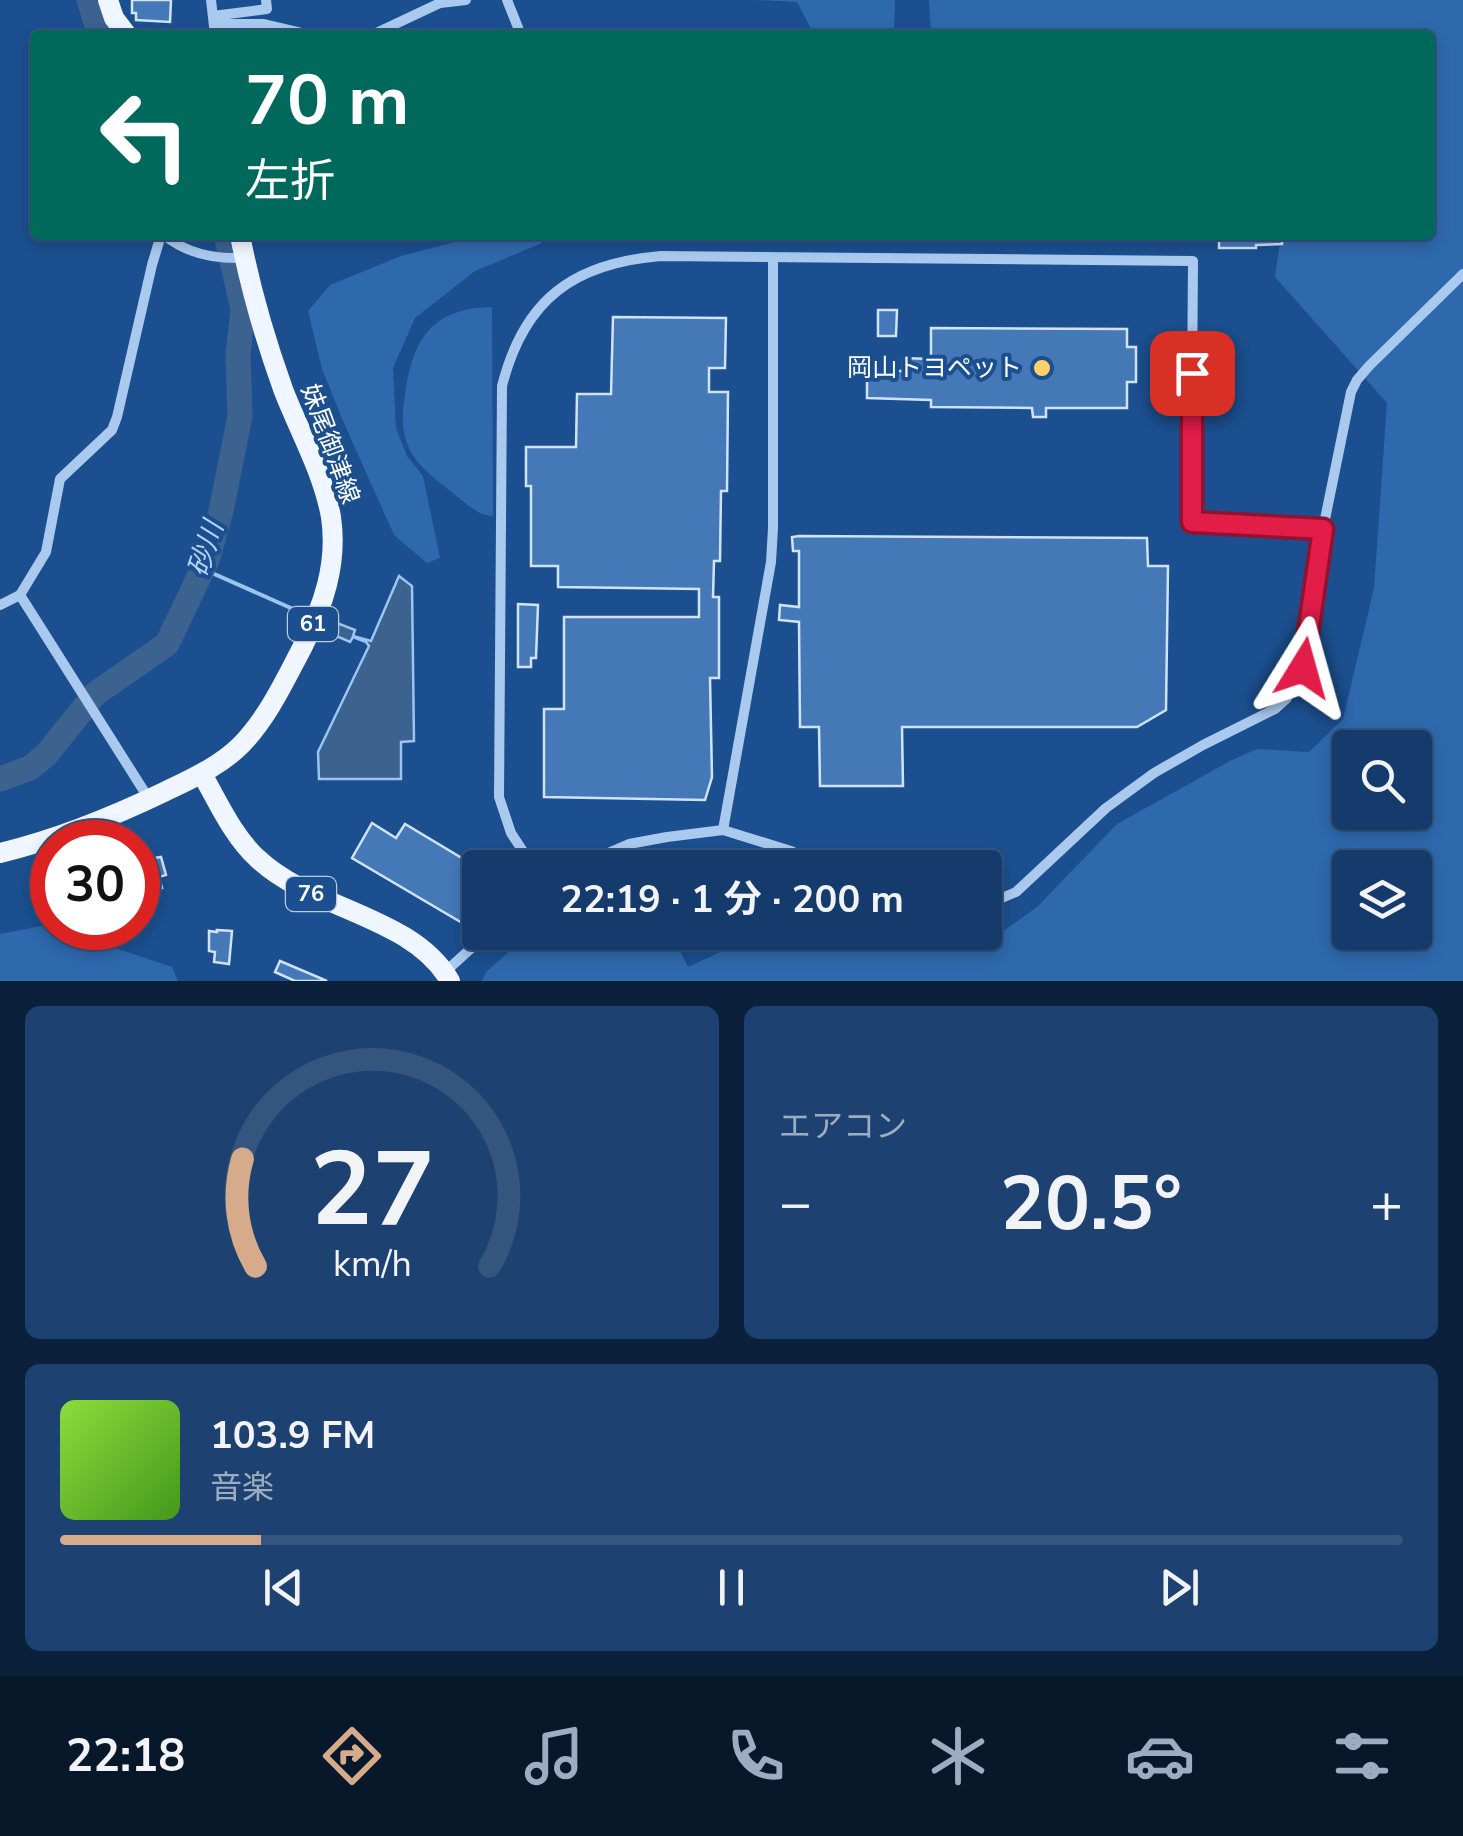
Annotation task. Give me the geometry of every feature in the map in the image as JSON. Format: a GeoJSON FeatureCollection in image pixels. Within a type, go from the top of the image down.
{"type":"FeatureCollection","features":[{"type":"Feature","properties":{"kind":"main road"},"geometry":{"type":"LineString","coordinates":[[108,0],[123,30]]}},
{"type":"Feature","properties":{"kind":"main road","name":"妹尾御津線"},"geometry":{"type":"LineString","coordinates":[[0,853],[83,829],[149,800],[202,774],[240,746],[269,710],[328,589],[333,554],[324,488],[235,258],[239,240]]}},
{"type":"Feature","properties":{"kind":"main road","name":"76"},"geometry":{"type":"LineString","coordinates":[[202,774],[235,832],[256,858],[318,898],[386,926],[417,946],[448,977]]}},
{"type":"Feature","properties":{"kind":"street"},"geometry":{"type":"LineString","coordinates":[[211,0],[214,25]]}},
{"type":"Feature","properties":{"kind":"street"},"geometry":{"type":"LineString","coordinates":[[214,25],[267,9],[266,0]]}},
{"type":"Feature","properties":{"kind":"street"},"geometry":{"type":"LineString","coordinates":[[383,30],[440,3],[466,0]]}},
{"type":"Feature","properties":{"kind":"street"},"geometry":{"type":"LineString","coordinates":[[507,0],[519,30]]}},
{"type":"Feature","properties":{"kind":"street"},"geometry":{"type":"LineString","coordinates":[[214,25],[264,24],[290,30]]}},
{"type":"Feature","properties":{"kind":"street"},"geometry":{"type":"LineString","coordinates":[[0,605],[20,595],[46,552],[60,479],[112,430],[160,240]]}},
{"type":"Feature","properties":{"kind":"street"},"geometry":{"type":"LineString","coordinates":[[170,240],[187,251],[235,258]]}},
{"type":"Feature","properties":{"kind":"street"},"geometry":{"type":"LineString","coordinates":[[522,850],[511,833],[499,797],[502,386],[512,352],[529,321],[574,278],[601,266],[618,260],[661,256],[1192,261],[1192,522],[1323,529]]}},
{"type":"Feature","properties":{"kind":"street"},"geometry":{"type":"LineString","coordinates":[[723,830],[771,562],[773,258]]}},
{"type":"Feature","properties":{"kind":"street"},"geometry":{"type":"LineString","coordinates":[[1002,898],[1016,892],[1106,808],[1154,773],[1275,709],[1287,698],[1303,668],[1323,529],[1350,392],[1357,380],[1463,274]]}},
{"type":"Feature","properties":{"kind":"street"},"geometry":{"type":"LineString","coordinates":[[20,595],[149,800]]}},
{"type":"Feature","properties":{"kind":"street"},"geometry":{"type":"LineString","coordinates":[[615,850],[667,836],[723,830],[784,850]]}},
{"type":"Feature","properties":{"kind":"street"},"geometry":{"type":"LineString","coordinates":[[448,977],[472,950]]}},
{"type":"Feature","properties":{"kind":"shaded area"},"geometry":{"type":"Polygon","coordinates":[[[755,0],[895,0],[894,30],[811,30],[797,2],[755,0]]]}},
{"type":"Feature","properties":{"kind":"shaded area"},"geometry":{"type":"Polygon","coordinates":[[[929,0],[1463,0],[1463,981],[482,981],[486,972],[511,950],[680,950],[688,967],[724,950],[1002,950],[1002,932],[1037,907],[1117,824],[1257,749],[1309,752],[1343,719],[1374,588],[1387,403],[1275,277],[1280,240],[1435,240],[1435,30],[931,30],[929,0]]]}},
{"type":"Feature","properties":{"kind":"shaded area"},"geometry":{"type":"Polygon","coordinates":[[[462,240],[545,240],[475,271],[415,318],[393,368],[396,428],[407,456],[423,476],[440,558],[427,563],[394,535],[322,369],[308,311],[330,285],[401,256],[462,240]]]}},
{"type":"Feature","properties":{"kind":"shaded area"},"geometry":{"type":"Polygon","coordinates":[[[492,307],[493,516],[472,508],[433,477],[411,451],[403,429],[410,369],[422,339],[442,319],[492,307]]]}},
{"type":"Feature","properties":{"kind":"shaded area"},"geometry":{"type":"Polygon","coordinates":[[[399,576],[412,586],[414,741],[401,742],[401,779],[319,779],[318,752],[369,646],[353,637],[350,642],[327,632],[332,621],[355,630],[353,636],[371,641],[399,576]]]}},
{"type":"Feature","properties":{"kind":"shaded area"},"geometry":{"type":"Polygon","coordinates":[[[30,928],[30,950],[121,950],[172,967],[178,981],[0,981],[0,934],[30,928]]]}},
{"type":"Feature","properties":{"kind":"building"},"geometry":{"type":"Polygon","coordinates":[[[132,0],[171,0],[170,22],[136,20],[132,0]]]}},
{"type":"Feature","properties":{"kind":"building"},"geometry":{"type":"Polygon","coordinates":[[[1219,240],[1282,240],[1282,244],[1256,248],[1219,248],[1219,240]]]}},
{"type":"Feature","properties":{"kind":"building"},"geometry":{"type":"Polygon","coordinates":[[[878,310],[897,310],[896,336],[878,336],[878,310]]]}},
{"type":"Feature","properties":{"kind":"building"},"geometry":{"type":"Polygon","coordinates":[[[613,317],[726,318],[725,368],[709,368],[709,392],[728,392],[727,491],[721,491],[720,561],[714,561],[713,597],[719,597],[719,678],[710,678],[712,777],[705,800],[544,797],[544,709],[564,709],[564,617],[699,617],[699,589],[558,587],[558,566],[531,566],[531,486],[526,486],[526,447],[576,447],[577,394],[611,394],[613,317]]]}},
{"type":"Feature","properties":{"kind":"building"},"geometry":{"type":"Polygon","coordinates":[[[931,328],[1127,329],[1127,347],[1136,347],[1136,382],[1127,382],[1127,408],[1046,408],[1046,417],[1033,417],[1032,408],[931,407],[931,400],[867,398],[867,371],[903,371],[903,358],[931,359],[931,328]]]}},
{"type":"Feature","properties":{"kind":"building"},"geometry":{"type":"Polygon","coordinates":[[[792,537],[1147,538],[1148,566],[1168,566],[1166,710],[1137,727],[902,727],[903,786],[820,786],[819,727],[800,727],[799,622],[779,620],[780,605],[799,607],[799,551],[793,551],[792,537]]]}},
{"type":"Feature","properties":{"kind":"building"},"geometry":{"type":"Polygon","coordinates":[[[518,604],[538,605],[536,658],[531,658],[531,667],[518,667],[518,604]]]}},
{"type":"Feature","properties":{"kind":"building"},"geometry":{"type":"Polygon","coordinates":[[[372,823],[396,838],[405,824],[462,858],[462,923],[352,858],[372,823]]]}},
{"type":"Feature","properties":{"kind":"building"},"geometry":{"type":"Polygon","coordinates":[[[160,857],[161,857],[166,875],[160,877],[160,857]]]}},
{"type":"Feature","properties":{"kind":"building"},"geometry":{"type":"Polygon","coordinates":[[[209,931],[232,931],[229,964],[214,962],[215,952],[209,951],[209,931]]]}},
{"type":"Feature","properties":{"kind":"building"},"geometry":{"type":"Polygon","coordinates":[[[280,961],[327,981],[295,981],[275,972],[280,961]]]}},
{"type":"Feature","properties":{"kind":"waterway","name":"砂川"},"geometry":{"type":"LineString","coordinates":[[89,0],[98,30]]}},
{"type":"Feature","properties":{"kind":"waterway","name":"砂川"},"geometry":{"type":"LineString","coordinates":[[0,779],[30,768],[46,755],[95,694],[167,644],[207,560],[240,416],[238,355],[243,309],[227,240]]}},
{"type":"Feature","properties":{"kind":"waterway"},"geometry":{"type":"LineString","coordinates":[[203,569],[302,613]]}},
{"type":"Feature","properties":{"kind":"place","name":"岡山トヨペット"},"geometry":{"type":"Point","coordinates":[1042,368]}},
{"type":"Feature","properties":{"kind":"route"},"geometry":{"type":"LineString","coordinates":[[1192,373],[1192,522],[1323,529],[1303,668]]}}]}
